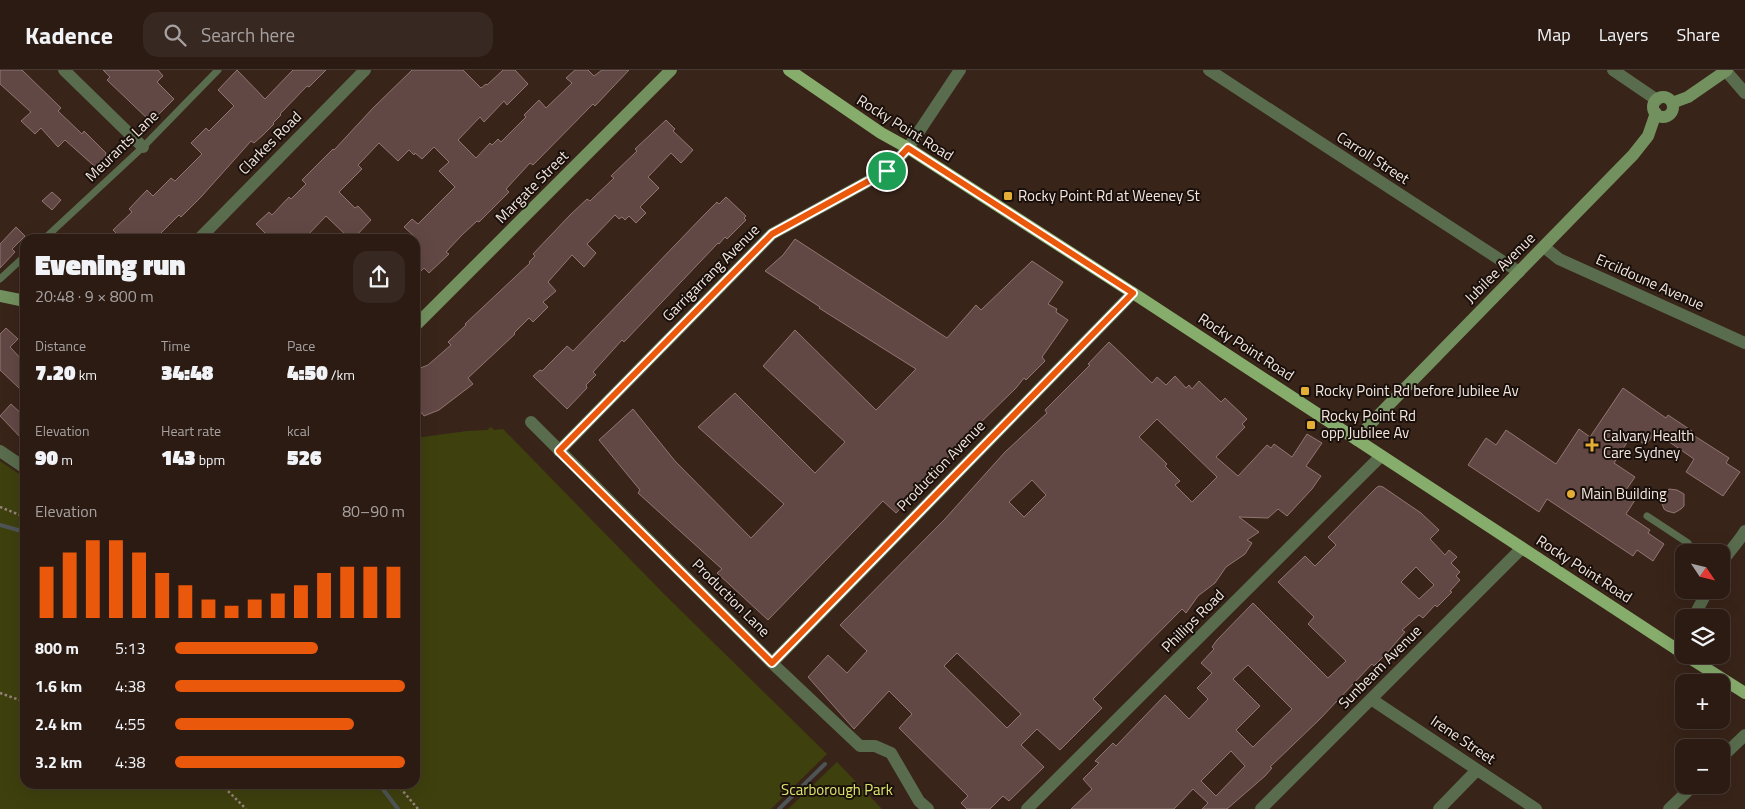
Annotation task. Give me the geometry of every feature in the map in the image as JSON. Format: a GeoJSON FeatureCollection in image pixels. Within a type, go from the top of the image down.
{"type":"FeatureCollection","features":[{"type":"Feature","properties":{"kind":"main road","name":"Rocky Point Road"},"geometry":{"type":"LineString","coordinates":[[788,70],[881,133],[908,148],[1133,293],[1675,648]]}},
{"type":"Feature","properties":{"kind":"main road","name":"Rocky Point Road"},"geometry":{"type":"LineString","coordinates":[[1699,664],[1745,693]]}},
{"type":"Feature","properties":{"kind":"street"},"geometry":{"type":"LineString","coordinates":[[64,70],[143,147]]}},
{"type":"Feature","properties":{"kind":"street","name":"Clarkes Road"},"geometry":{"type":"LineString","coordinates":[[204,234],[365,70]]}},
{"type":"Feature","properties":{"kind":"street","name":"Margate Street"},"geometry":{"type":"LineString","coordinates":[[420,321],[671,70]]}},
{"type":"Feature","properties":{"kind":"street","name":"Garrigarrang Avenue"},"geometry":{"type":"LineString","coordinates":[[559,451],[772,234],[887,171],[908,148],[960,70]]}},
{"type":"Feature","properties":{"kind":"street","name":"Carroll Street"},"geometry":{"type":"LineString","coordinates":[[1209,70],[1519,272]]}},
{"type":"Feature","properties":{"kind":"street"},"geometry":{"type":"LineString","coordinates":[[1613,70],[1657,100],[1665,98],[1672,103],[1673,108],[1669,115],[1661,116],[1656,113],[1654,106],[1657,100]]}},
{"type":"Feature","properties":{"kind":"street"},"geometry":{"type":"LineString","coordinates":[[1672,103],[1688,98],[1726,70],[1745,93]]}},
{"type":"Feature","properties":{"kind":"street","name":"Jubilee Avenue"},"geometry":{"type":"LineString","coordinates":[[1357,440],[1372,422],[1640,148],[1652,129],[1656,113]]}},
{"type":"Feature","properties":{"kind":"street","name":"Ercildoune Avenue"},"geometry":{"type":"LineString","coordinates":[[1544,247],[1559,260],[1745,342]]}},
{"type":"Feature","properties":{"kind":"street","name":"Production Avenue"},"geometry":{"type":"LineString","coordinates":[[772,663],[1133,293]]}},
{"type":"Feature","properties":{"kind":"street"},"geometry":{"type":"LineString","coordinates":[[0,296],[20,300]]}},
{"type":"Feature","properties":{"kind":"street","name":"Production Lane"},"geometry":{"type":"LineString","coordinates":[[531,422],[772,663],[860,746],[875,746],[891,753],[919,801],[928,809]]}},
{"type":"Feature","properties":{"kind":"street"},"geometry":{"type":"LineString","coordinates":[[0,451],[20,465]]}},
{"type":"Feature","properties":{"kind":"street","name":"Phillips Road"},"geometry":{"type":"LineString","coordinates":[[1027,809],[1381,456]]}},
{"type":"Feature","properties":{"kind":"street"},"geometry":{"type":"LineString","coordinates":[[1730,550],[1742,537]]}},
{"type":"Feature","properties":{"kind":"street","name":"Sunbeam Avenue"},"geometry":{"type":"LineString","coordinates":[[1261,809],[1522,548]]}},
{"type":"Feature","properties":{"kind":"street","name":"Irene Street"},"geometry":{"type":"LineString","coordinates":[[1371,699],[1536,809]]}},
{"type":"Feature","properties":{"kind":"street"},"geometry":{"type":"LineString","coordinates":[[1730,749],[1745,735]]}},
{"type":"Feature","properties":{"kind":"street"},"geometry":{"type":"LineString","coordinates":[[1439,809],[1478,770]]}},
{"type":"Feature","properties":{"kind":"street"},"geometry":{"type":"LineString","coordinates":[[1669,809],[1685,794]]}},
{"type":"Feature","properties":{"kind":"lane","name":"Meurants Lane"},"geometry":{"type":"LineString","coordinates":[[49,234],[143,147],[218,70]]}},
{"type":"Feature","properties":{"kind":"lane"},"geometry":{"type":"LineString","coordinates":[[0,279],[20,261]]}},
{"type":"Feature","properties":{"kind":"lane"},"geometry":{"type":"LineString","coordinates":[[1647,516],[1688,544]]}},
{"type":"Feature","properties":{"kind":"path"},"geometry":{"type":"LineString","coordinates":[[0,508],[20,515]]}},
{"type":"Feature","properties":{"kind":"path"},"geometry":{"type":"LineString","coordinates":[[0,694],[20,700]]}},
{"type":"Feature","properties":{"kind":"path"},"geometry":{"type":"LineString","coordinates":[[226,789],[246,809]]}},
{"type":"Feature","properties":{"kind":"path"},"geometry":{"type":"LineString","coordinates":[[401,789],[418,809]]}},
{"type":"Feature","properties":{"kind":"green space"},"geometry":{"type":"Polygon","coordinates":[[[491,427],[494,430],[503,429],[664,594],[827,754],[771,809],[0,809],[0,461],[20,475],[20,789],[420,789],[420,437],[487,430],[491,427]]]}},
{"type":"Feature","properties":{"kind":"green space","name":"Scarborough Park"},"geometry":{"type":"Polygon","coordinates":[[[837,762],[882,809],[788,809],[837,762]]]}},
{"type":"Feature","properties":{"kind":"building"},"geometry":{"type":"Polygon","coordinates":[[[0,70],[22,70],[61,108],[58,111],[82,134],[84,131],[106,153],[105,155],[111,161],[101,172],[65,140],[58,147],[41,128],[35,134],[21,121],[31,112],[0,84],[0,70]]]}},
{"type":"Feature","properties":{"kind":"building"},"geometry":{"type":"Polygon","coordinates":[[[103,70],[158,70],[163,76],[157,82],[174,99],[151,122],[107,80],[110,77],[103,70]]]}},
{"type":"Feature","properties":{"kind":"building"},"geometry":{"type":"Polygon","coordinates":[[[237,70],[265,99],[293,70],[326,70],[309,87],[307,86],[263,135],[254,143],[251,141],[181,217],[179,215],[160,234],[117,234],[113,230],[132,212],[129,209],[147,190],[153,196],[171,178],[175,181],[202,154],[191,143],[206,128],[209,131],[234,106],[218,90],[237,70]]]}},
{"type":"Feature","properties":{"kind":"building"},"geometry":{"type":"Polygon","coordinates":[[[412,70],[463,70],[481,88],[503,70],[515,70],[528,84],[507,105],[504,101],[484,122],[480,117],[458,140],[476,158],[490,143],[492,145],[498,139],[501,142],[526,117],[524,115],[539,100],[546,108],[572,83],[566,78],[575,70],[588,70],[594,76],[602,70],[629,70],[595,106],[593,104],[533,165],[530,163],[506,189],[509,192],[479,222],[477,221],[462,235],[446,252],[449,254],[429,273],[424,268],[420,272],[420,234],[412,234],[404,227],[412,219],[418,224],[455,187],[439,171],[449,162],[434,147],[422,159],[409,150],[398,161],[379,143],[358,165],[362,169],[339,192],[355,208],[358,206],[371,220],[358,234],[345,234],[326,216],[309,234],[266,234],[256,224],[269,212],[272,215],[289,197],[291,199],[306,184],[302,180],[334,150],[412,70]]]}},
{"type":"Feature","properties":{"kind":"building"},"geometry":{"type":"Polygon","coordinates":[[[666,120],[675,129],[673,131],[693,150],[681,163],[671,153],[648,177],[659,188],[640,207],[646,213],[636,223],[629,216],[625,220],[622,217],[619,219],[615,215],[587,244],[596,253],[584,267],[572,255],[548,282],[556,291],[543,302],[548,307],[533,322],[529,318],[515,334],[468,378],[473,384],[439,410],[424,416],[420,413],[420,368],[428,365],[451,345],[448,342],[530,263],[535,256],[533,254],[570,215],[587,199],[590,201],[614,178],[611,176],[637,151],[635,149],[666,120]]]}},
{"type":"Feature","properties":{"kind":"building"},"geometry":{"type":"Polygon","coordinates":[[[52,192],[61,200],[52,210],[42,201],[52,192]]]}},
{"type":"Feature","properties":{"kind":"building"},"geometry":{"type":"Polygon","coordinates":[[[726,197],[746,216],[744,218],[746,220],[727,239],[725,237],[718,243],[624,342],[622,340],[593,372],[596,375],[586,385],[587,388],[567,409],[533,376],[540,370],[542,371],[567,346],[573,351],[704,215],[717,202],[719,204],[726,197]]]}},
{"type":"Feature","properties":{"kind":"building"},"geometry":{"type":"Polygon","coordinates":[[[16,227],[23,234],[20,234],[20,241],[12,249],[15,252],[0,268],[0,244],[16,227]]]}},
{"type":"Feature","properties":{"kind":"building"},"geometry":{"type":"Polygon","coordinates":[[[795,239],[947,338],[976,305],[981,310],[1032,261],[1063,282],[1048,304],[1057,309],[1056,312],[1068,320],[1042,357],[1045,361],[1026,380],[1024,378],[976,427],[978,429],[944,461],[945,463],[896,513],[883,501],[768,620],[717,573],[722,569],[638,493],[640,490],[599,440],[633,409],[675,461],[751,538],[784,504],[698,427],[735,393],[815,473],[845,442],[763,366],[795,330],[876,410],[916,369],[819,308],[765,271],[783,255],[795,239]]]}},
{"type":"Feature","properties":{"kind":"building"},"geometry":{"type":"Polygon","coordinates":[[[6,328],[18,339],[10,347],[20,358],[19,388],[0,370],[0,334],[6,328]]]}},
{"type":"Feature","properties":{"kind":"building"},"geometry":{"type":"Polygon","coordinates":[[[1109,342],[1152,383],[1157,377],[1166,385],[1175,376],[1186,388],[1189,385],[1192,389],[1199,381],[1221,402],[1225,398],[1247,419],[1242,424],[1245,427],[1216,457],[1238,476],[1267,445],[1271,448],[1274,444],[1292,457],[1307,434],[1322,443],[1306,466],[1321,476],[1312,489],[1287,516],[1278,509],[1268,518],[1239,517],[1259,532],[1247,540],[1252,543],[1245,554],[1226,567],[1215,583],[1198,596],[1186,613],[1182,609],[1093,699],[1102,708],[1060,750],[1037,729],[1021,745],[1044,767],[1009,801],[1003,796],[990,809],[967,809],[961,803],[968,796],[899,728],[912,714],[889,691],[854,729],[808,677],[828,655],[847,673],[867,651],[840,625],[944,520],[1005,452],[1047,413],[1045,410],[1090,365],[1088,364],[1109,342]],[[1157,419],[1139,437],[1167,464],[1165,466],[1180,481],[1175,485],[1192,502],[1217,477],[1157,419]],[[1032,480],[1009,502],[1024,517],[1046,495],[1032,480]],[[957,653],[944,666],[1007,728],[1021,714],[957,653]]]}},
{"type":"Feature","properties":{"kind":"building","name":"Main Building"},"geometry":{"type":"Polygon","coordinates":[[[1623,388],[1666,418],[1668,415],[1692,431],[1690,433],[1729,458],[1726,463],[1740,472],[1723,496],[1686,472],[1694,459],[1655,432],[1646,445],[1631,436],[1614,463],[1635,477],[1626,490],[1637,497],[1626,514],[1650,530],[1648,533],[1664,544],[1653,561],[1637,550],[1633,556],[1547,499],[1539,512],[1468,465],[1486,438],[1496,445],[1506,430],[1556,464],[1579,429],[1590,437],[1623,388]]]}},
{"type":"Feature","properties":{"kind":"building"},"geometry":{"type":"Polygon","coordinates":[[[11,404],[20,412],[20,437],[0,416],[11,404]]]}},
{"type":"Feature","properties":{"kind":"building"},"geometry":{"type":"Polygon","coordinates":[[[1379,486],[1383,487],[1421,513],[1439,530],[1430,539],[1445,555],[1449,550],[1457,557],[1451,563],[1460,572],[1456,576],[1460,580],[1450,591],[1452,592],[1437,607],[1435,605],[1423,618],[1419,615],[1402,630],[1405,632],[1387,653],[1374,666],[1372,664],[1320,719],[1270,767],[1272,768],[1265,776],[1227,809],[1202,809],[1208,803],[1193,789],[1174,809],[1071,809],[1092,789],[1083,779],[1099,763],[1095,761],[1113,743],[1116,746],[1165,695],[1189,719],[1208,699],[1197,688],[1212,673],[1201,663],[1214,649],[1212,647],[1217,640],[1253,603],[1328,678],[1346,661],[1308,624],[1314,617],[1278,582],[1305,556],[1315,566],[1336,545],[1328,537],[1379,486]],[[1416,567],[1401,582],[1419,599],[1434,585],[1416,567]],[[1248,665],[1233,679],[1260,706],[1236,730],[1253,747],[1292,709],[1248,665]],[[1231,751],[1201,781],[1216,796],[1245,766],[1231,751]]]}},
{"type":"Feature","properties":{"kind":"building"},"geometry":{"type":"Polygon","coordinates":[[[1669,489],[1677,490],[1684,494],[1684,506],[1674,513],[1664,509],[1661,501],[1663,494],[1669,489]]]}},
{"type":"Feature","properties":{"kind":"waterway"},"geometry":{"type":"LineString","coordinates":[[0,525],[20,531]]}},
{"type":"Feature","properties":{"kind":"waterway"},"geometry":{"type":"LineString","coordinates":[[779,809],[825,764]]}},
{"type":"Feature","properties":{"kind":"waterway"},"geometry":{"type":"LineString","coordinates":[[383,789],[398,809]]}},
{"type":"Feature","properties":{"kind":"place","name":"Rocky Point Rd at Weeney St"},"geometry":{"type":"Point","coordinates":[1008,196]}},
{"type":"Feature","properties":{"kind":"place","name":"Rocky Point Rd before Jubilee Av"},"geometry":{"type":"Point","coordinates":[1305,391]}},
{"type":"Feature","properties":{"kind":"place","name":"Rocky Point Rd opp Jubilee Av"},"geometry":{"type":"Point","coordinates":[1311,425]}},
{"type":"Feature","properties":{"kind":"place","name":"Calvary Health Care Sydney"},"geometry":{"type":"Point","coordinates":[1592,445]}},
{"type":"Feature","properties":{"kind":"place","name":"Main Building"},"geometry":{"type":"Point","coordinates":[1571,494]}},
{"type":"Feature","properties":{"kind":"route"},"geometry":{"type":"LineString","coordinates":[[908,148],[1133,293],[772,663],[559,451],[772,234],[887,171],[908,148]]}}]}
